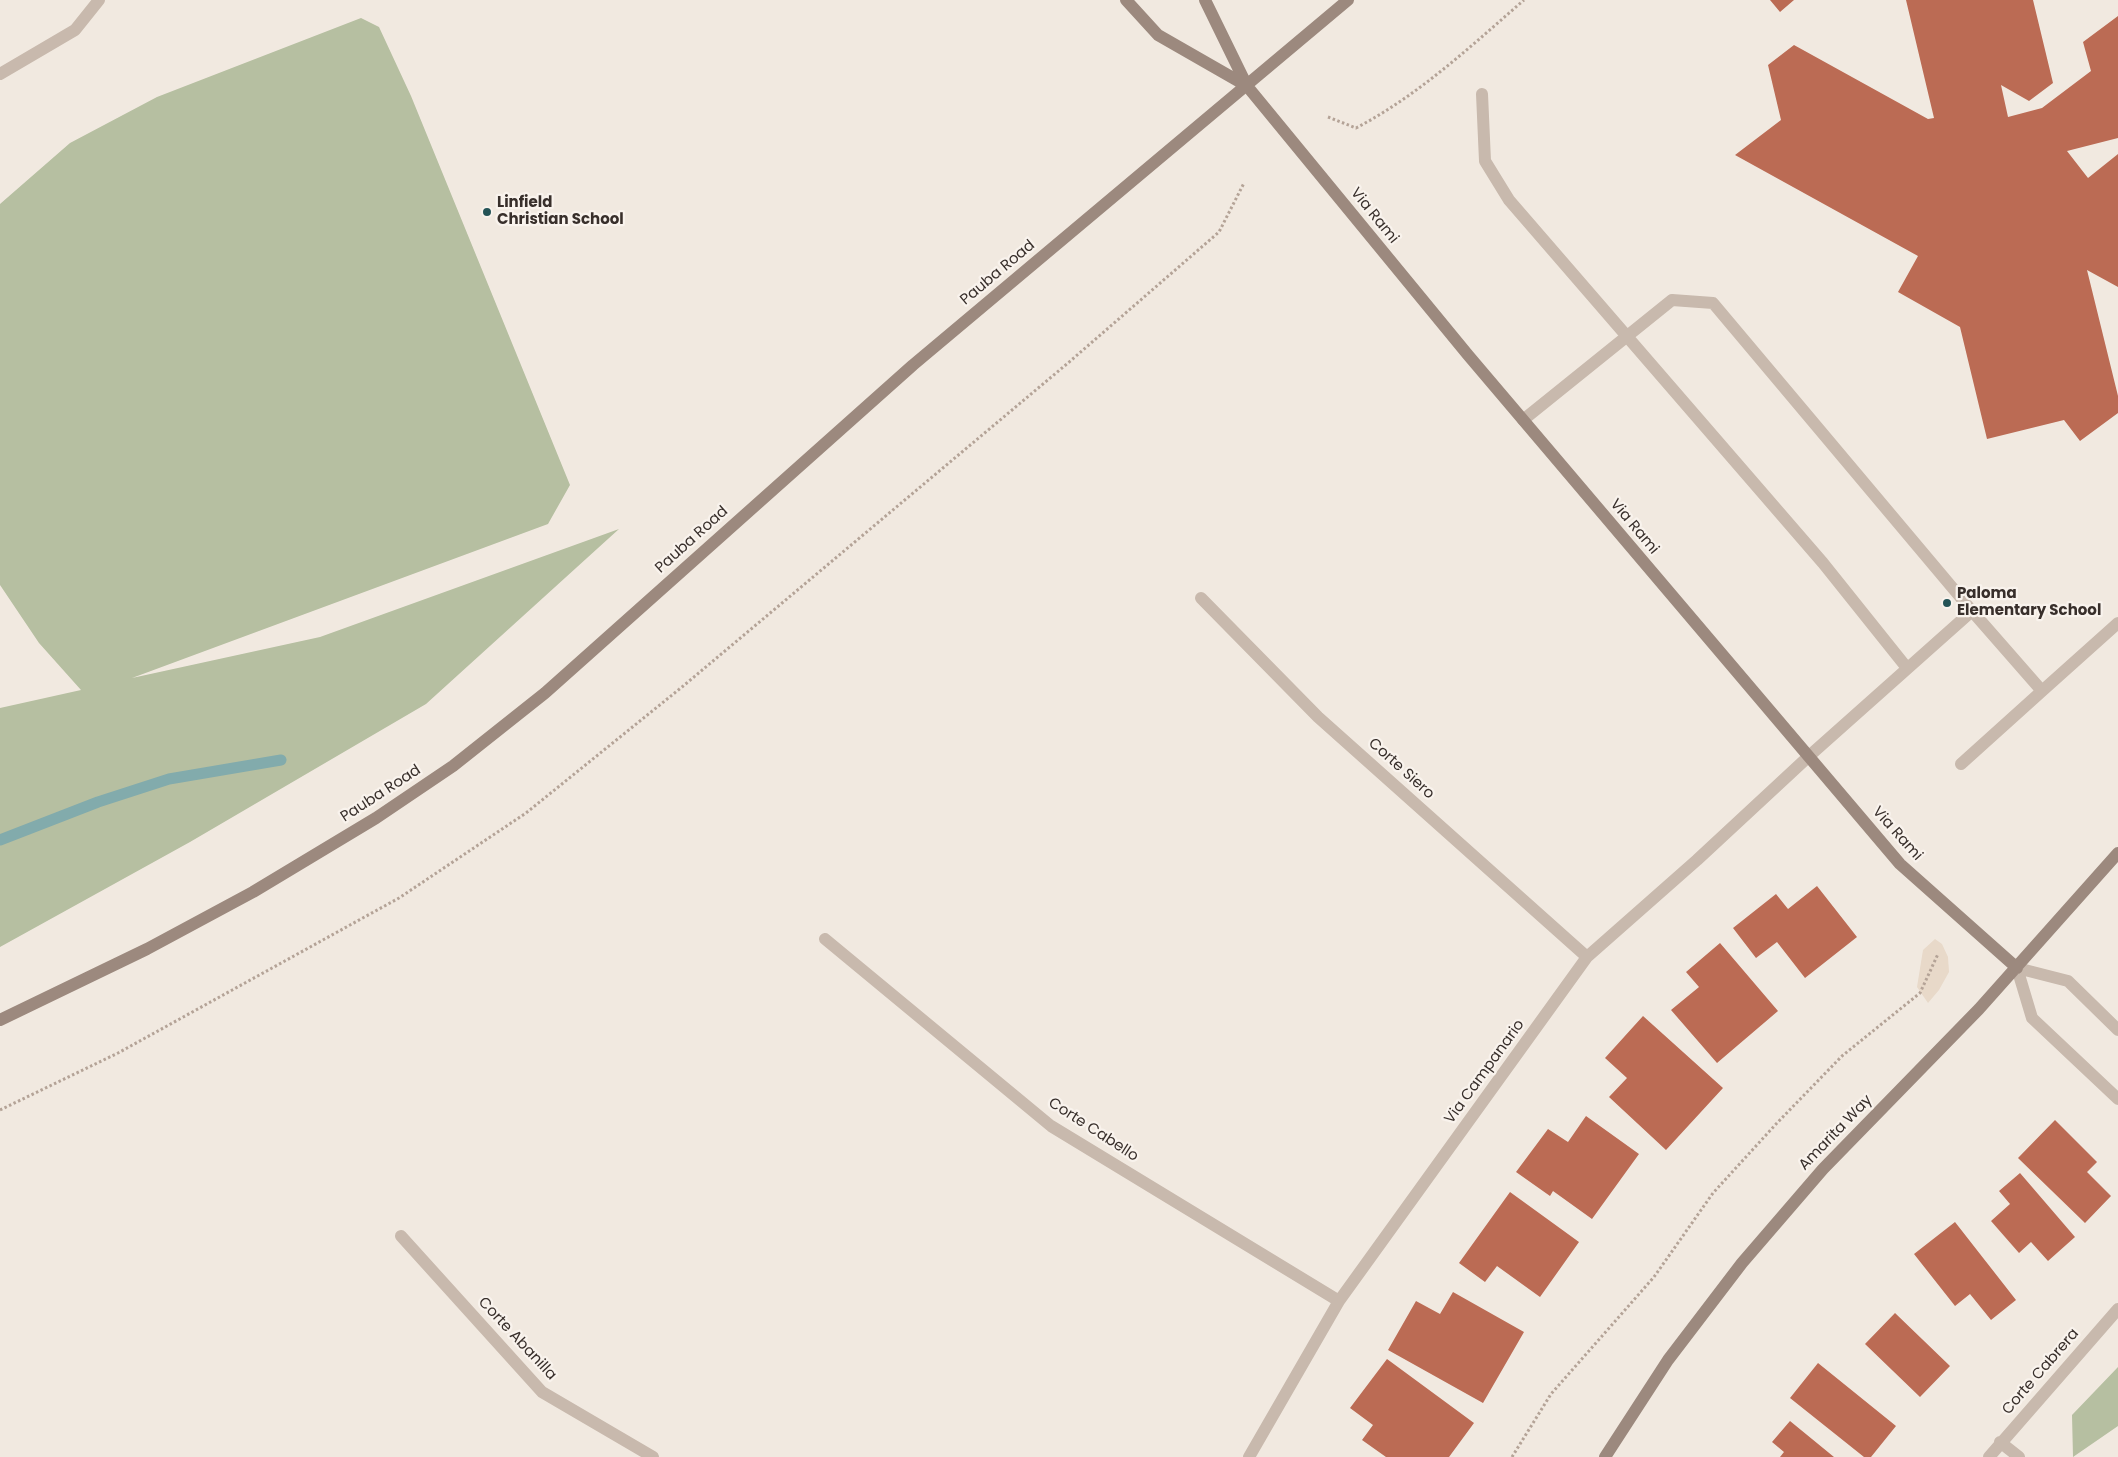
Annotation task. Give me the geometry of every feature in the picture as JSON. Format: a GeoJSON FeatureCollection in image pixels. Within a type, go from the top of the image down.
{"type":"FeatureCollection","features":[{"type":"Feature","properties":{"kind":"street"},"geometry":{"type":"LineString","coordinates":[[0,74],[75,30],[99,0]]}},
{"type":"Feature","properties":{"kind":"street"},"geometry":{"type":"LineString","coordinates":[[1126,0],[1158,34],[1246,86]]}},
{"type":"Feature","properties":{"kind":"street"},"geometry":{"type":"LineString","coordinates":[[1205,0],[1246,86]]}},
{"type":"Feature","properties":{"kind":"street","name":"Pauba Road"},"geometry":{"type":"LineString","coordinates":[[0,1020],[147,949],[253,892],[376,818],[453,766],[545,692],[913,365],[1348,0]]}},
{"type":"Feature","properties":{"kind":"street","name":"Via Rami"},"geometry":{"type":"LineString","coordinates":[[1246,86],[1523,420],[1900,864],[2017,968],[2068,981],[2118,1030]]}},
{"type":"Feature","properties":{"kind":"street"},"geometry":{"type":"LineString","coordinates":[[1482,94],[1485,161],[1509,200],[1823,563],[1907,668]]}},
{"type":"Feature","properties":{"kind":"street"},"geometry":{"type":"LineString","coordinates":[[1523,420],[1672,300],[1713,303],[1972,611],[2042,691]]}},
{"type":"Feature","properties":{"kind":"street","name":"Corte Siero"},"geometry":{"type":"LineString","coordinates":[[1201,598],[1318,717],[1587,957]]}},
{"type":"Feature","properties":{"kind":"street","name":"Via Campanario"},"geometry":{"type":"LineString","coordinates":[[1249,1457],[1339,1301],[1587,957],[1972,611]]}},
{"type":"Feature","properties":{"kind":"street"},"geometry":{"type":"LineString","coordinates":[[1961,764],[2118,623]]}},
{"type":"Feature","properties":{"kind":"street","name":"Amarita Way"},"geometry":{"type":"LineString","coordinates":[[1606,1457],[1668,1360],[1742,1263],[1822,1169],[2017,968],[2118,854]]}},
{"type":"Feature","properties":{"kind":"street","name":"Corte Cabello"},"geometry":{"type":"LineString","coordinates":[[825,939],[1051,1126],[1339,1301]]}},
{"type":"Feature","properties":{"kind":"street"},"geometry":{"type":"LineString","coordinates":[[2017,968],[2032,1018],[2118,1100]]}},
{"type":"Feature","properties":{"kind":"street","name":"Corte Abanilla"},"geometry":{"type":"LineString","coordinates":[[401,1236],[542,1392],[653,1457]]}},
{"type":"Feature","properties":{"kind":"street","name":"Corte Cabrera"},"geometry":{"type":"LineString","coordinates":[[1989,1457],[2000,1442],[2118,1309]]}},
{"type":"Feature","properties":{"kind":"street"},"geometry":{"type":"LineString","coordinates":[[2000,1442],[2019,1457]]}},
{"type":"Feature","properties":{"kind":"path"},"geometry":{"type":"LineString","coordinates":[[1328,117],[1356,128],[1382,115],[1435,76],[1524,0]]}},
{"type":"Feature","properties":{"kind":"path"},"geometry":{"type":"LineString","coordinates":[[0,1110],[118,1053],[399,898],[526,813],[682,687],[1075,357],[1219,232],[1244,183]]}},
{"type":"Feature","properties":{"kind":"path"},"geometry":{"type":"LineString","coordinates":[[1512,1457],[1551,1394],[1654,1277],[1714,1193],[1777,1123],[1842,1056],[1920,993],[1938,954]]}},
{"type":"Feature","properties":{"kind":"green space"},"geometry":{"type":"Polygon","coordinates":[[[361,18],[379,27],[411,96],[570,485],[548,524],[132,678],[320,637],[619,529],[426,704],[190,842],[0,947],[0,708],[81,690],[39,643],[0,585],[0,204],[70,143],[157,97],[361,18]]]}},
{"type":"Feature","properties":{"kind":"green space"},"geometry":{"type":"Polygon","coordinates":[[[2118,1367],[2118,1426],[2073,1457],[2072,1415],[2118,1367]]]}},
{"type":"Feature","properties":{"kind":"shaded area"},"geometry":{"type":"Polygon","coordinates":[[[1935,939],[1942,944],[1948,957],[1949,972],[1939,990],[1928,1003],[1917,987],[1923,950],[1935,939]]]}},
{"type":"Feature","properties":{"kind":"building"},"geometry":{"type":"Polygon","coordinates":[[[1770,0],[1794,0],[1780,12],[1770,0]]]}},
{"type":"Feature","properties":{"kind":"building"},"geometry":{"type":"Polygon","coordinates":[[[1906,0],[2033,0],[2053,83],[2029,101],[2001,85],[2008,117],[2042,108],[2091,71],[2083,42],[2118,16],[2118,138],[2067,151],[2088,178],[2118,154],[2118,287],[2087,270],[2118,396],[2118,413],[2080,441],[2064,420],[1987,439],[1960,327],[1898,292],[1918,256],[1735,155],[1781,120],[1768,65],[1794,45],[1928,119],[1934,118],[1906,0]]]}},
{"type":"Feature","properties":{"kind":"building"},"geometry":{"type":"Polygon","coordinates":[[[1817,886],[1857,937],[1805,978],[1777,942],[1756,958],[1733,928],[1776,894],[1788,909],[1817,886]]]}},
{"type":"Feature","properties":{"kind":"building"},"geometry":{"type":"Polygon","coordinates":[[[1720,943],[1778,1011],[1717,1063],[1671,1010],[1699,987],[1686,972],[1720,943]]]}},
{"type":"Feature","properties":{"kind":"building"},"geometry":{"type":"Polygon","coordinates":[[[1643,1016],[1723,1088],[1666,1150],[1609,1097],[1627,1078],[1605,1058],[1643,1016]]]}},
{"type":"Feature","properties":{"kind":"building"},"geometry":{"type":"Polygon","coordinates":[[[1586,1116],[1639,1154],[1592,1219],[1553,1191],[1550,1196],[1516,1172],[1548,1129],[1568,1142],[1586,1116]]]}},
{"type":"Feature","properties":{"kind":"building"},"geometry":{"type":"Polygon","coordinates":[[[2055,1120],[2097,1162],[2087,1172],[2111,1196],[2085,1223],[2018,1158],[2055,1120]]]}},
{"type":"Feature","properties":{"kind":"building"},"geometry":{"type":"Polygon","coordinates":[[[2020,1173],[2075,1237],[2048,1261],[2031,1242],[2019,1253],[1991,1221],[2010,1204],[1999,1191],[2020,1173]]]}},
{"type":"Feature","properties":{"kind":"building"},"geometry":{"type":"Polygon","coordinates":[[[1510,1192],[1579,1242],[1540,1297],[1497,1266],[1485,1282],[1459,1263],[1510,1192]]]}},
{"type":"Feature","properties":{"kind":"building"},"geometry":{"type":"Polygon","coordinates":[[[1955,1222],[2016,1300],[1991,1320],[1970,1294],[1955,1306],[1914,1254],[1955,1222]]]}},
{"type":"Feature","properties":{"kind":"building"},"geometry":{"type":"Polygon","coordinates":[[[1453,1292],[1524,1332],[1483,1403],[1388,1350],[1416,1301],[1440,1314],[1453,1292]]]}},
{"type":"Feature","properties":{"kind":"building"},"geometry":{"type":"Polygon","coordinates":[[[1895,1313],[1950,1366],[1920,1397],[1865,1344],[1895,1313]]]}},
{"type":"Feature","properties":{"kind":"building"},"geometry":{"type":"Polygon","coordinates":[[[1387,1359],[1474,1423],[1449,1457],[1386,1457],[1362,1440],[1373,1425],[1350,1408],[1387,1359]]]}},
{"type":"Feature","properties":{"kind":"building"},"geometry":{"type":"Polygon","coordinates":[[[1818,1363],[1896,1426],[1871,1457],[1864,1457],[1790,1398],[1818,1363]]]}},
{"type":"Feature","properties":{"kind":"building"},"geometry":{"type":"Polygon","coordinates":[[[1790,1421],[1834,1457],[1780,1457],[1784,1452],[1772,1442],[1790,1421]]]}},
{"type":"Feature","properties":{"kind":"waterway"},"geometry":{"type":"LineString","coordinates":[[0,840],[98,802],[169,779],[281,760]]}},
{"type":"Feature","properties":{"kind":"place","name":"Linfield Christian School"},"geometry":{"type":"Point","coordinates":[487,212]}},
{"type":"Feature","properties":{"kind":"place","name":"Paloma Elementary School"},"geometry":{"type":"Point","coordinates":[1947,603]}}]}
